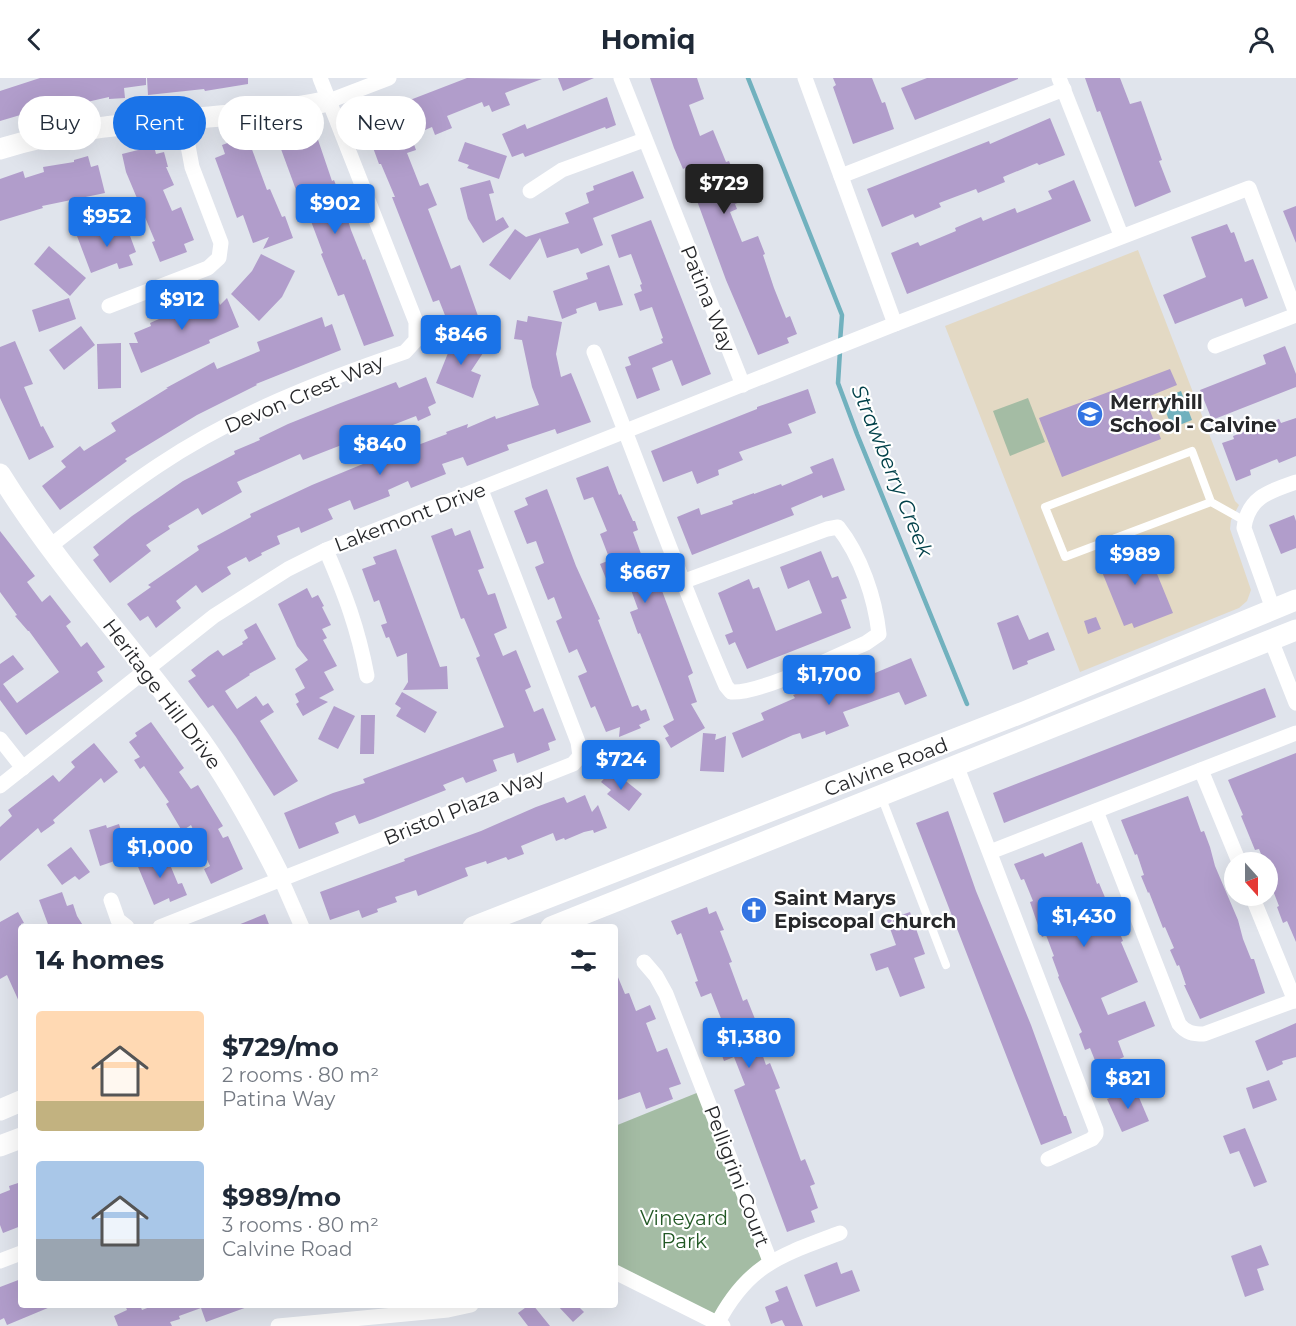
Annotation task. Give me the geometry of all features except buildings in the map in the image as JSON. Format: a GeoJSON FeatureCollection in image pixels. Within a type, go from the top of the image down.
{"type":"FeatureCollection","features":[{"type":"Feature","properties":{"kind":"main road"},"geometry":{"type":"LineString","coordinates":[[206,117],[270,112],[329,101]]}},
{"type":"Feature","properties":{"kind":"main road"},"geometry":{"type":"LineString","coordinates":[[0,149],[61,133],[113,126]]}},
{"type":"Feature","properties":{"kind":"main road","name":"Heritage Hill Drive"},"geometry":{"type":"LineString","coordinates":[[0,474],[49,548],[196,735],[231,787],[281,879]]}},
{"type":"Feature","properties":{"kind":"main road","name":"Calvine Road"},"geometry":{"type":"LineString","coordinates":[[494,922],[1000,722],[1296,600]]}},
{"type":"Feature","properties":{"kind":"main road"},"geometry":{"type":"LineString","coordinates":[[1114,702],[1143,679],[1258,631],[1266,623],[1273,609]]}},
{"type":"Feature","properties":{"kind":"main road","name":"Calvine Road"},"geometry":{"type":"LineString","coordinates":[[558,924],[1296,630]]}},
{"type":"Feature","properties":{"kind":"main road"},"geometry":{"type":"LineString","coordinates":[[883,794],[894,775],[986,739],[1000,722]]}},
{"type":"Feature","properties":{"kind":"main road"},"geometry":{"type":"LineString","coordinates":[[0,1110],[18,1102]]}},
{"type":"Feature","properties":{"kind":"main road"},"geometry":{"type":"LineString","coordinates":[[0,1146],[18,1139]]}},
{"type":"Feature","properties":{"kind":"street","name":"Devon Crest Way"},"geometry":{"type":"LineString","coordinates":[[49,548],[133,483],[207,436],[256,411],[405,352],[412,346],[417,333],[416,322],[320,78]]}},
{"type":"Feature","properties":{"kind":"street"},"geometry":{"type":"LineString","coordinates":[[329,101],[389,78]]}},
{"type":"Feature","properties":{"kind":"street","name":"Patina Way"},"geometry":{"type":"LineString","coordinates":[[621,78],[742,385]]}},
{"type":"Feature","properties":{"kind":"street"},"geometry":{"type":"LineString","coordinates":[[804,78],[895,324]]}},
{"type":"Feature","properties":{"kind":"street"},"geometry":{"type":"LineString","coordinates":[[841,176],[1061,84],[1121,235]]}},
{"type":"Feature","properties":{"kind":"street"},"geometry":{"type":"LineString","coordinates":[[530,191],[562,170],[644,140]]}},
{"type":"Feature","properties":{"kind":"street"},"geometry":{"type":"LineString","coordinates":[[109,306],[208,268],[219,258],[220,243],[192,167],[189,150]]}},
{"type":"Feature","properties":{"kind":"street","name":"Lakemont Drive"},"geometry":{"type":"LineString","coordinates":[[0,786],[214,616],[250,591],[326,550],[1121,235],[1249,188],[1296,314]]}},
{"type":"Feature","properties":{"kind":"street"},"geometry":{"type":"LineString","coordinates":[[1215,346],[1296,314]]}},
{"type":"Feature","properties":{"kind":"street"},"geometry":{"type":"LineString","coordinates":[[594,352],[682,582],[726,686],[731,692],[774,682],[866,644],[879,634],[878,622],[866,580],[845,536],[838,527],[682,582]]}},
{"type":"Feature","properties":{"kind":"street"},"geometry":{"type":"LineString","coordinates":[[1273,609],[1244,528],[1245,521],[1253,502],[1276,489],[1296,482]]}},
{"type":"Feature","properties":{"kind":"street","name":"Bristol Plaza Way"},"geometry":{"type":"LineString","coordinates":[[281,879],[573,764],[580,756],[578,742],[481,490]]}},
{"type":"Feature","properties":{"kind":"street"},"geometry":{"type":"LineString","coordinates":[[326,550],[360,638],[367,676]]}},
{"type":"Feature","properties":{"kind":"street"},"geometry":{"type":"LineString","coordinates":[[1271,640],[1296,703]]}},
{"type":"Feature","properties":{"kind":"street"},"geometry":{"type":"LineString","coordinates":[[990,852],[1296,733]]}},
{"type":"Feature","properties":{"kind":"street"},"geometry":{"type":"LineString","coordinates":[[0,739],[23,768]]}},
{"type":"Feature","properties":{"kind":"street"},"geometry":{"type":"LineString","coordinates":[[956,765],[1096,1130],[1092,1139],[1048,1159]]}},
{"type":"Feature","properties":{"kind":"street"},"geometry":{"type":"LineString","coordinates":[[1201,770],[1235,852]]}},
{"type":"Feature","properties":{"kind":"street"},"geometry":{"type":"LineString","coordinates":[[1096,811],[1179,1024],[1189,1033],[1204,1034],[1295,1001],[1256,906]]}},
{"type":"Feature","properties":{"kind":"street"},"geometry":{"type":"LineString","coordinates":[[168,924],[281,879]]}},
{"type":"Feature","properties":{"kind":"street","name":"Heritage Hill Drive"},"geometry":{"type":"LineString","coordinates":[[281,879],[301,924]]}},
{"type":"Feature","properties":{"kind":"street"},"geometry":{"type":"LineString","coordinates":[[111,900],[118,920],[123,924]]}},
{"type":"Feature","properties":{"kind":"street","name":"Pelligrini Court"},"geometry":{"type":"LineString","coordinates":[[644,962],[656,976],[666,994],[770,1262]]}},
{"type":"Feature","properties":{"kind":"street"},"geometry":{"type":"LineString","coordinates":[[618,1274],[718,1325],[737,1291],[752,1275],[780,1256],[840,1233]]}},
{"type":"Feature","properties":{"kind":"street"},"geometry":{"type":"LineString","coordinates":[[0,1261],[18,1254]]}},
{"type":"Feature","properties":{"kind":"street"},"geometry":{"type":"LineString","coordinates":[[278,1326],[448,1311],[460,1308]]}},
{"type":"Feature","properties":{"kind":"lane"},"geometry":{"type":"LineString","coordinates":[[1211,502],[1065,556],[1045,507],[1192,452],[1211,502],[1245,521]]}},
{"type":"Feature","properties":{"kind":"lane"},"geometry":{"type":"LineString","coordinates":[[883,794],[946,965]]}},
{"type":"Feature","properties":{"kind":"shaded area","name":"Merryhill School - Calvine"},"geometry":{"type":"Polygon","coordinates":[[[1138,250],[1235,501],[1239,505],[1231,520],[1230,529],[1251,590],[1247,601],[1239,608],[1080,672],[945,326],[1138,250]]]}},
{"type":"Feature","properties":{"kind":"green space"},"geometry":{"type":"Polygon","coordinates":[[[1028,398],[1045,442],[1010,456],[993,411],[1028,398]]]}},
{"type":"Feature","properties":{"kind":"green space","name":"Vineyard Park"},"geometry":{"type":"Polygon","coordinates":[[[704,1090],[770,1261],[717,1323],[618,1274],[618,1125],[704,1090]]]}},
{"type":"Feature","properties":{"kind":"water"},"geometry":{"type":"Polygon","coordinates":[[[1181,391],[1192,420],[1172,428],[1161,399],[1181,391]]]}},
{"type":"Feature","properties":{"kind":"waterway","name":"Strawberry Creek"},"geometry":{"type":"LineString","coordinates":[[748,78],[842,315],[840,342]]}},
{"type":"Feature","properties":{"kind":"waterway","name":"Strawberry Creek"},"geometry":{"type":"LineString","coordinates":[[840,351],[838,383],[967,704]]}},
{"type":"Feature","properties":{"kind":"place","name":"Merryhill School - Calvine"},"geometry":{"type":"Point","coordinates":[1090,414]}},
{"type":"Feature","properties":{"kind":"place","name":"Saint Marys Episcopal Church"},"geometry":{"type":"Point","coordinates":[754,910]}}]}
